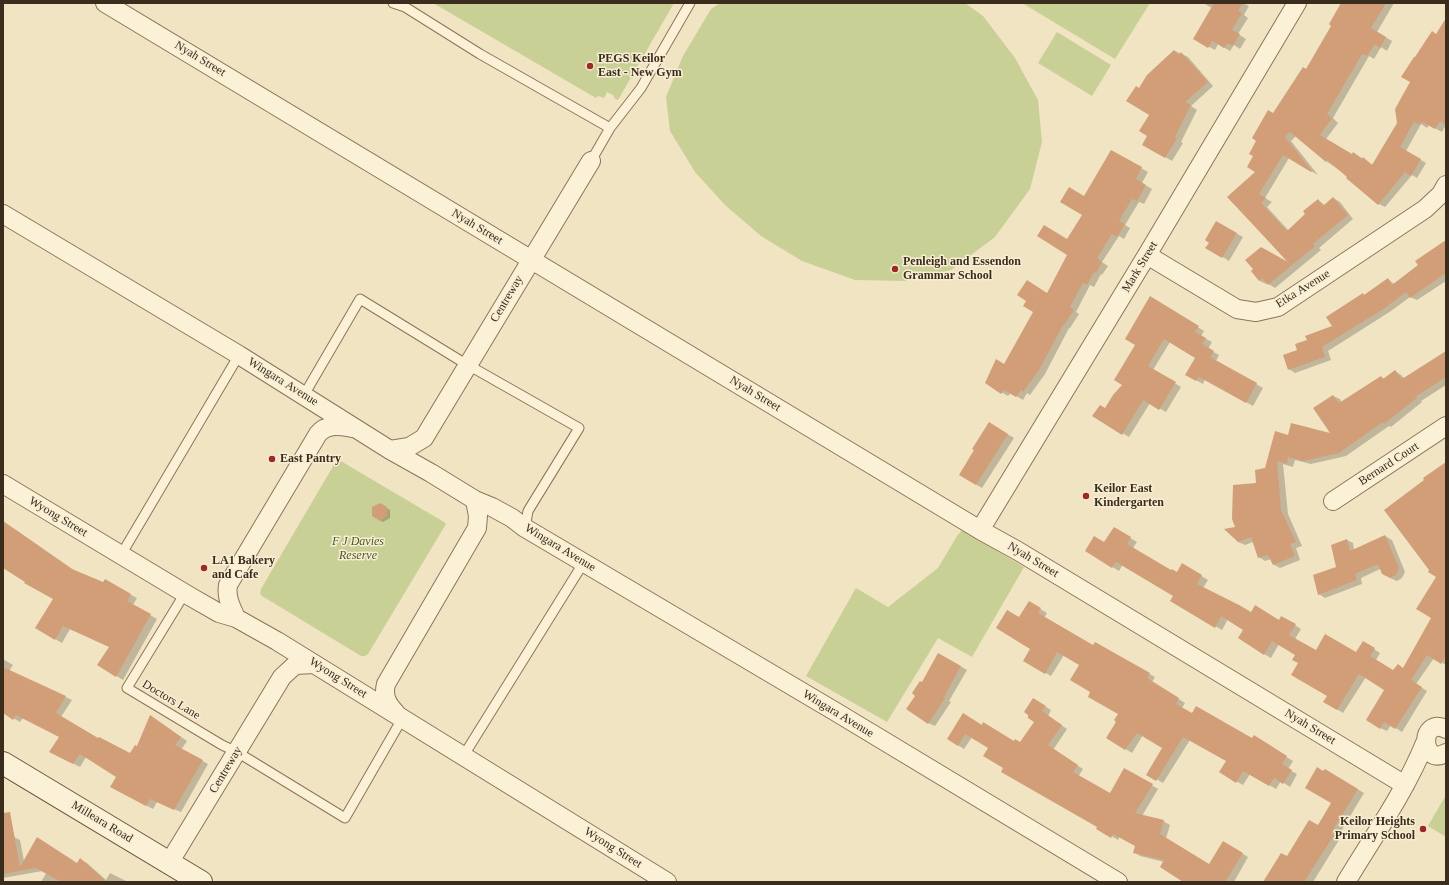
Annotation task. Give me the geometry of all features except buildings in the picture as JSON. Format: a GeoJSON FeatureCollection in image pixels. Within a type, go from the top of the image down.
{"type":"FeatureCollection","features":[{"type":"Feature","properties":{"kind":"main road","name":"Milleara Road"},"geometry":{"type":"LineString","coordinates":[[3,763],[201,882]]}},
{"type":"Feature","properties":{"kind":"street","name":"Nyah Street"},"geometry":{"type":"LineString","coordinates":[[105,3],[344,145],[1405,785]]}},
{"type":"Feature","properties":{"kind":"street","name":"Mark Street"},"geometry":{"type":"LineString","coordinates":[[980,530],[1147,255],[1297,3]]}},
{"type":"Feature","properties":{"kind":"street","name":"Centreway"},"geometry":{"type":"LineString","coordinates":[[424,438],[591,161]]}},
{"type":"Feature","properties":{"kind":"street","name":"Etka Avenue"},"geometry":{"type":"LineString","coordinates":[[1147,255],[1237,308],[1256,312],[1278,307],[1425,209],[1441,194],[1446,185]]}},
{"type":"Feature","properties":{"kind":"street","name":"Wingara Avenue"},"geometry":{"type":"LineString","coordinates":[[3,214],[240,355],[339,417],[353,428],[475,500],[512,518],[525,528],[1118,882]]}},
{"type":"Feature","properties":{"kind":"street"},"geometry":{"type":"LineString","coordinates":[[304,395],[319,419],[321,430]]}},
{"type":"Feature","properties":{"kind":"street"},"geometry":{"type":"LineString","coordinates":[[236,618],[228,600],[228,585],[321,430],[331,426],[353,428]]}},
{"type":"Feature","properties":{"kind":"street","name":"Bernard Court"},"geometry":{"type":"LineString","coordinates":[[1332,501],[1446,426]]}},
{"type":"Feature","properties":{"kind":"street"},"geometry":{"type":"LineString","coordinates":[[390,450],[409,447],[424,438],[425,454],[431,473]]}},
{"type":"Feature","properties":{"kind":"street","name":"Wyong Street"},"geometry":{"type":"LineString","coordinates":[[3,484],[219,613],[236,618],[277,641],[668,882]]}},
{"type":"Feature","properties":{"kind":"street"},"geometry":{"type":"LineString","coordinates":[[355,689],[375,687],[383,683],[389,675],[477,528],[478,516],[475,500]]}},
{"type":"Feature","properties":{"kind":"street"},"geometry":{"type":"LineString","coordinates":[[477,528],[490,522],[505,522],[525,528]]}},
{"type":"Feature","properties":{"kind":"street"},"geometry":{"type":"LineString","coordinates":[[185,593],[204,595],[215,593],[228,585]]}},
{"type":"Feature","properties":{"kind":"street","name":"Centreway"},"geometry":{"type":"LineString","coordinates":[[277,641],[284,658],[282,677]]}},
{"type":"Feature","properties":{"kind":"street","name":"Centreway"},"geometry":{"type":"LineString","coordinates":[[169,863],[282,677],[295,665],[314,664]]}},
{"type":"Feature","properties":{"kind":"street"},"geometry":{"type":"LineString","coordinates":[[389,675],[384,691],[385,698],[388,705],[402,719]]}},
{"type":"Feature","properties":{"kind":"street"},"geometry":{"type":"LineString","coordinates":[[1346,882],[1405,785],[1422,767],[1440,753],[1426,735],[1432,729],[1443,724]]}},
{"type":"Feature","properties":{"kind":"lane"},"geometry":{"type":"LineString","coordinates":[[393,3],[405,7],[480,54],[610,128]]}},
{"type":"Feature","properties":{"kind":"lane"},"geometry":{"type":"LineString","coordinates":[[591,161],[610,128],[641,88],[690,3]]}},
{"type":"Feature","properties":{"kind":"lane"},"geometry":{"type":"LineString","coordinates":[[304,395],[360,299],[468,365],[579,428],[528,511],[525,528]]}},
{"type":"Feature","properties":{"kind":"lane"},"geometry":{"type":"LineString","coordinates":[[121,555],[240,355]]}},
{"type":"Feature","properties":{"kind":"lane"},"geometry":{"type":"LineString","coordinates":[[464,756],[584,562]]}},
{"type":"Feature","properties":{"kind":"lane","name":"Doctors Lane"},"geometry":{"type":"LineString","coordinates":[[185,593],[127,688],[222,745],[237,752]]}},
{"type":"Feature","properties":{"kind":"lane"},"geometry":{"type":"LineString","coordinates":[[237,752],[345,818],[402,719]]}},
{"type":"Feature","properties":{"kind":"green space","name":"PEGS Keilor East - New Gym"},"geometry":{"type":"Polygon","coordinates":[[[433,3],[674,3],[618,100],[607,92],[604,98],[598,96],[596,98],[433,3]]]}},
{"type":"Feature","properties":{"kind":"green space"},"geometry":{"type":"Polygon","coordinates":[[[720,3],[965,3],[983,16],[1015,58],[1038,100],[1042,142],[1030,189],[995,237],[951,270],[905,281],[855,280],[802,261],[761,236],[725,205],[695,172],[670,131],[666,97],[683,56],[711,9],[720,3]]]}},
{"type":"Feature","properties":{"kind":"green space"},"geometry":{"type":"Polygon","coordinates":[[[1022,3],[1150,3],[1115,59],[1022,3]]]}},
{"type":"Feature","properties":{"kind":"green space"},"geometry":{"type":"Polygon","coordinates":[[[1057,32],[1111,65],[1092,96],[1038,63],[1057,32]]]}},
{"type":"Feature","properties":{"kind":"green space","name":"F J Davies Reserve"},"geometry":{"type":"Polygon","coordinates":[[[339,460],[446,524],[368,654],[365,656],[361,656],[262,596],[260,593],[335,463],[339,460]]]}},
{"type":"Feature","properties":{"kind":"green space"},"geometry":{"type":"Polygon","coordinates":[[[962,530],[1024,567],[972,657],[938,638],[887,722],[806,676],[856,588],[888,607],[938,568],[962,530]]]}},
{"type":"Feature","properties":{"kind":"green space"},"geometry":{"type":"Polygon","coordinates":[[[1446,795],[1446,837],[1428,826],[1446,795]]]}},
{"type":"Feature","properties":{"kind":"place","name":"PEGS Keilor East - New Gym"},"geometry":{"type":"Point","coordinates":[590,66]}},
{"type":"Feature","properties":{"kind":"place","name":"Penleigh and Essendon Grammar School"},"geometry":{"type":"Point","coordinates":[895,269]}},
{"type":"Feature","properties":{"kind":"place","name":"East Pantry"},"geometry":{"type":"Point","coordinates":[272,459]}},
{"type":"Feature","properties":{"kind":"place","name":"Keilor East Kindergarten"},"geometry":{"type":"Point","coordinates":[1086,496]}},
{"type":"Feature","properties":{"kind":"place","name":"LA1 Bakery and Cafe"},"geometry":{"type":"Point","coordinates":[204,568]}},
{"type":"Feature","properties":{"kind":"place","name":"Keilor Heights Primary School"},"geometry":{"type":"Point","coordinates":[1423,829]}}]}
